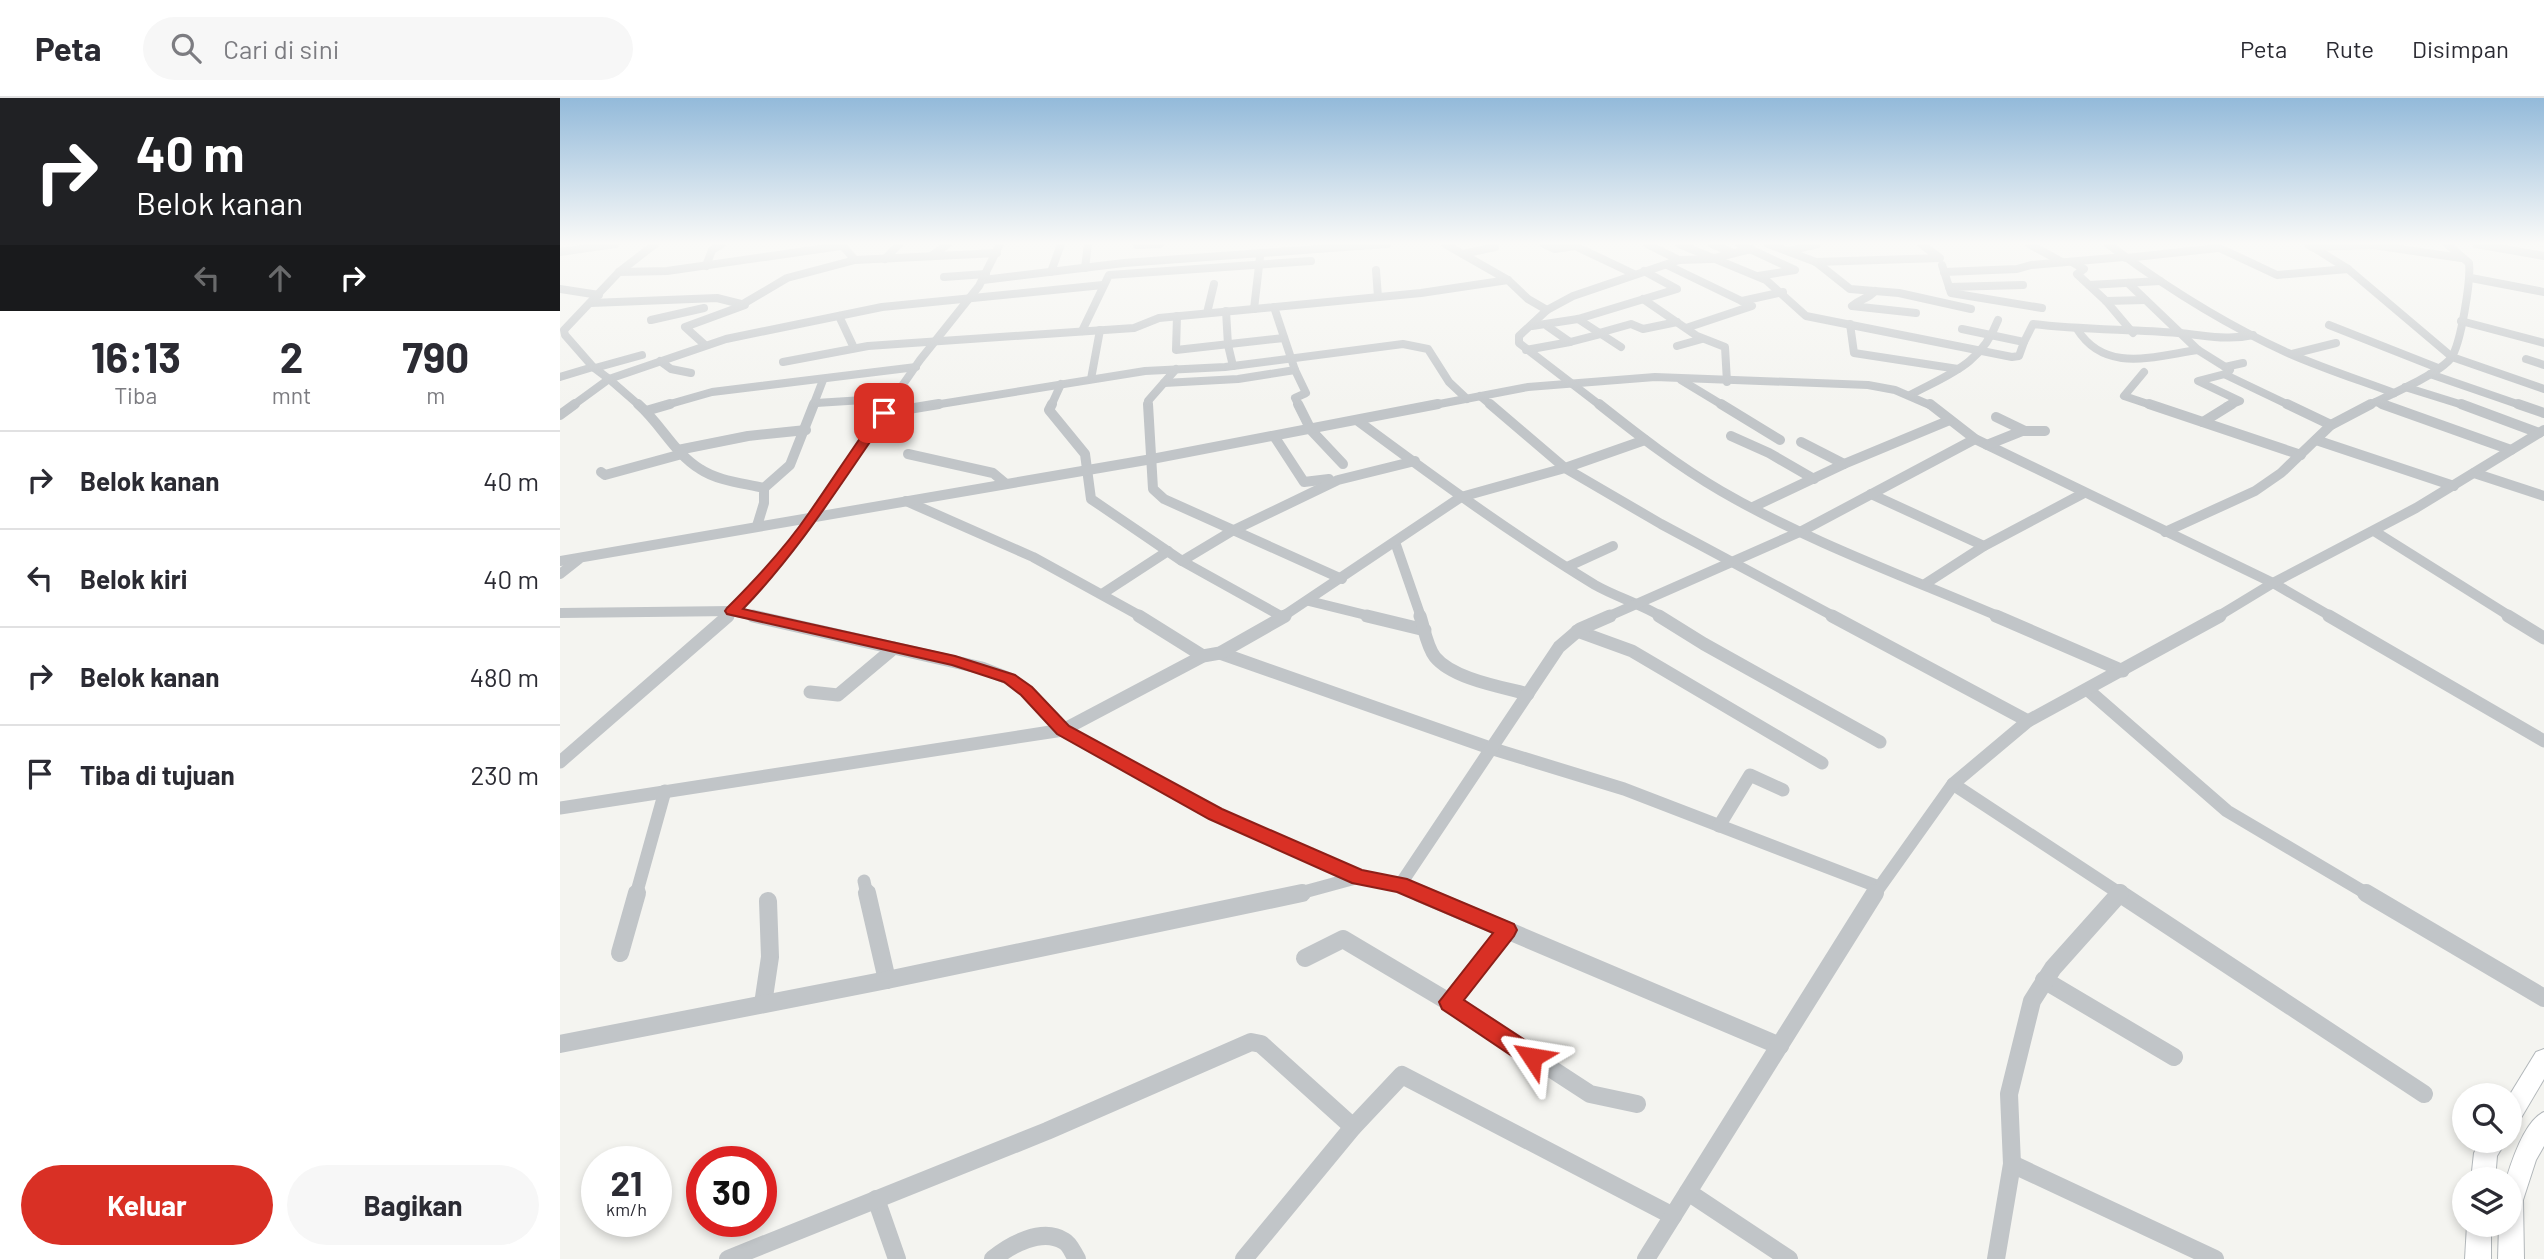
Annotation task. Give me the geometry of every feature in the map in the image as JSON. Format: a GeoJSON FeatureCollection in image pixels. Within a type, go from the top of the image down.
{"type":"FeatureCollection","features":[{"type":"Feature","properties":{"kind":"main road"},"geometry":{"type":"LineString","coordinates":[[2522,1095],[2544,1059]]}},
{"type":"Feature","properties":{"kind":"main road"},"geometry":{"type":"LineString","coordinates":[[2511,1259],[2511,1200],[2526,1155],[2544,1123]]}},
{"type":"Feature","properties":{"kind":"main road"},"geometry":{"type":"LineString","coordinates":[[2478,1259],[2479,1237]]}},
{"type":"Feature","properties":{"kind":"street"},"geometry":{"type":"LineString","coordinates":[[596,298],[569,323],[563,336],[594,368],[646,411],[680,452],[704,472],[764,488]]}},
{"type":"Feature","properties":{"kind":"street"},"geometry":{"type":"LineString","coordinates":[[591,303],[712,298]]}},
{"type":"Feature","properties":{"kind":"street"},"geometry":{"type":"LineString","coordinates":[[718,298],[743,304]]}},
{"type":"Feature","properties":{"kind":"street"},"geometry":{"type":"LineString","coordinates":[[687,325],[753,298]]}},
{"type":"Feature","properties":{"kind":"street"},"geometry":{"type":"LineString","coordinates":[[560,415],[609,379],[705,345],[899,304],[978,298]]}},
{"type":"Feature","properties":{"kind":"street"},"geometry":{"type":"LineString","coordinates":[[1082,331],[1097,298]]}},
{"type":"Feature","properties":{"kind":"street"},"geometry":{"type":"LineString","coordinates":[[1207,313],[1211,298]]}},
{"type":"Feature","properties":{"kind":"street"},"geometry":{"type":"LineString","coordinates":[[1254,309],[1255,298]]}},
{"type":"Feature","properties":{"kind":"street"},"geometry":{"type":"LineString","coordinates":[[783,362],[854,348],[1134,328],[1152,319],[1366,298]]}},
{"type":"Feature","properties":{"kind":"street"},"geometry":{"type":"LineString","coordinates":[[1527,298],[1547,310]]}},
{"type":"Feature","properties":{"kind":"street"},"geometry":{"type":"LineString","coordinates":[[1569,298],[1547,310],[1518,339],[1526,350],[1692,474],[1802,531],[2123,671]]}},
{"type":"Feature","properties":{"kind":"street"},"geometry":{"type":"LineString","coordinates":[[1686,328],[1752,307],[1736,298]]}},
{"type":"Feature","properties":{"kind":"street"},"geometry":{"type":"LineString","coordinates":[[1742,301],[1755,298]]}},
{"type":"Feature","properties":{"kind":"street"},"geometry":{"type":"LineString","coordinates":[[1788,298],[1802,314],[1862,327],[1912,324]]}},
{"type":"Feature","properties":{"kind":"street"},"geometry":{"type":"LineString","coordinates":[[1869,298],[1859,300],[1852,306],[1876,310],[1912,324],[1951,344],[2018,357],[2033,324],[2077,329],[2178,333],[2238,340],[2253,335]]}},
{"type":"Feature","properties":{"kind":"street"},"geometry":{"type":"LineString","coordinates":[[1921,298],[1971,309]]}},
{"type":"Feature","properties":{"kind":"street"},"geometry":{"type":"LineString","coordinates":[[1951,344],[1979,298]]}},
{"type":"Feature","properties":{"kind":"street"},"geometry":{"type":"LineString","coordinates":[[1980,298],[2042,308]]}},
{"type":"Feature","properties":{"kind":"street"},"geometry":{"type":"LineString","coordinates":[[2007,298],[2008,303]]}},
{"type":"Feature","properties":{"kind":"street"},"geometry":{"type":"LineString","coordinates":[[2103,298],[2133,332]]}},
{"type":"Feature","properties":{"kind":"street"},"geometry":{"type":"LineString","coordinates":[[2190,298],[2292,354],[2395,393]]}},
{"type":"Feature","properties":{"kind":"street"},"geometry":{"type":"LineString","coordinates":[[2382,298],[2452,358],[2544,389]]}},
{"type":"Feature","properties":{"kind":"street"},"geometry":{"type":"LineString","coordinates":[[2165,532],[2255,491],[2281,473],[2331,425],[2430,374],[2452,358],[2466,298]]}},
{"type":"Feature","properties":{"kind":"street"},"geometry":{"type":"LineString","coordinates":[[564,756],[733,611],[763,580],[814,517],[850,460],[916,367],[970,299]]}},
{"type":"Feature","properties":{"kind":"street"},"geometry":{"type":"LineString","coordinates":[[1532,326],[1548,326],[1578,319],[1643,299],[1702,338],[1726,349],[1727,382]]}},
{"type":"Feature","properties":{"kind":"street"},"geometry":{"type":"LineString","coordinates":[[1912,324],[1926,299]]}},
{"type":"Feature","properties":{"kind":"street"},"geometry":{"type":"LineString","coordinates":[[2106,301],[2146,300],[2178,333],[2225,370],[2331,425]]}},
{"type":"Feature","properties":{"kind":"street"},"geometry":{"type":"LineString","coordinates":[[1274,307],[1290,358],[1306,393],[1295,398],[1311,430],[1343,464]]}},
{"type":"Feature","properties":{"kind":"street"},"geometry":{"type":"LineString","coordinates":[[651,320],[704,308]]}},
{"type":"Feature","properties":{"kind":"street"},"geometry":{"type":"LineString","coordinates":[[1862,327],[1876,310]]}},
{"type":"Feature","properties":{"kind":"street"},"geometry":{"type":"LineString","coordinates":[[1226,311],[1228,345],[1233,366]]}},
{"type":"Feature","properties":{"kind":"street"},"geometry":{"type":"LineString","coordinates":[[676,314],[687,325],[685,327],[705,345]]}},
{"type":"Feature","properties":{"kind":"street"},"geometry":{"type":"LineString","coordinates":[[839,316],[854,348]]}},
{"type":"Feature","properties":{"kind":"street"},"geometry":{"type":"LineString","coordinates":[[1177,316],[1175,350],[1284,338]]}},
{"type":"Feature","properties":{"kind":"street"},"geometry":{"type":"LineString","coordinates":[[1578,319],[1620,347]]}},
{"type":"Feature","properties":{"kind":"street"},"geometry":{"type":"LineString","coordinates":[[1910,395],[1972,362],[1984,351],[1993,335],[1997,320]]}},
{"type":"Feature","properties":{"kind":"street"},"geometry":{"type":"LineString","coordinates":[[2461,321],[2544,343]]}},
{"type":"Feature","properties":{"kind":"street"},"geometry":{"type":"LineString","coordinates":[[1526,350],[1570,342],[1631,324],[1643,329],[1677,322]]}},
{"type":"Feature","properties":{"kind":"street"},"geometry":{"type":"LineString","coordinates":[[1850,324],[1854,353],[1958,369]]}},
{"type":"Feature","properties":{"kind":"street"},"geometry":{"type":"LineString","coordinates":[[2329,325],[2438,368]]}},
{"type":"Feature","properties":{"kind":"street"},"geometry":{"type":"LineString","coordinates":[[1548,326],[1570,342]]}},
{"type":"Feature","properties":{"kind":"street"},"geometry":{"type":"LineString","coordinates":[[1962,329],[2024,342]]}},
{"type":"Feature","properties":{"kind":"street"},"geometry":{"type":"LineString","coordinates":[[2077,329],[2091,347],[2113,358],[2131,359],[2198,350]]}},
{"type":"Feature","properties":{"kind":"street"},"geometry":{"type":"LineString","coordinates":[[1091,379],[1100,330]]}},
{"type":"Feature","properties":{"kind":"street"},"geometry":{"type":"LineString","coordinates":[[1677,346],[1702,338]]}},
{"type":"Feature","properties":{"kind":"street"},"geometry":{"type":"LineString","coordinates":[[2292,354],[2336,343]]}},
{"type":"Feature","properties":{"kind":"street"},"geometry":{"type":"LineString","coordinates":[[884,413],[1091,379],[1176,369],[1233,366],[1394,344],[1428,349],[1446,378],[1467,399]]}},
{"type":"Feature","properties":{"kind":"street"},"geometry":{"type":"LineString","coordinates":[[560,377],[642,355]]}},
{"type":"Feature","properties":{"kind":"street"},"geometry":{"type":"LineString","coordinates":[[2526,359],[2544,365]]}},
{"type":"Feature","properties":{"kind":"street"},"geometry":{"type":"LineString","coordinates":[[660,361],[671,369],[691,373]]}},
{"type":"Feature","properties":{"kind":"street"},"geometry":{"type":"LineString","coordinates":[[2207,419],[2240,400],[2198,381],[2243,363]]}},
{"type":"Feature","properties":{"kind":"street"},"geometry":{"type":"LineString","coordinates":[[646,411],[712,392],[916,367]]}},
{"type":"Feature","properties":{"kind":"street"},"geometry":{"type":"LineString","coordinates":[[1176,369],[1148,401],[1153,489],[1158,495],[1232,531],[1342,579]]}},
{"type":"Feature","properties":{"kind":"street"},"geometry":{"type":"LineString","coordinates":[[1164,383],[1238,379],[1295,370]]}},
{"type":"Feature","properties":{"kind":"street"},"geometry":{"type":"LineString","coordinates":[[2144,372],[2123,394],[2126,397],[2207,419],[2301,455]]}},
{"type":"Feature","properties":{"kind":"street"},"geometry":{"type":"LineString","coordinates":[[2430,374],[2544,413]]}},
{"type":"Feature","properties":{"kind":"street"},"geometry":{"type":"LineString","coordinates":[[560,561],[1152,459],[1528,387],[1630,378],[1842,383],[1884,387],[1928,403],[1981,442],[2273,583],[2544,741]]}},
{"type":"Feature","properties":{"kind":"street"},"geometry":{"type":"LineString","coordinates":[[1678,378],[1780,440]]}},
{"type":"Feature","properties":{"kind":"street"},"geometry":{"type":"LineString","coordinates":[[757,526],[764,503],[764,488],[790,465],[806,430],[823,380]]}},
{"type":"Feature","properties":{"kind":"street"},"geometry":{"type":"LineString","coordinates":[[1061,384],[1049,410],[1082,449],[1091,499],[1182,561],[1281,617]]}},
{"type":"Feature","properties":{"kind":"street"},"geometry":{"type":"LineString","coordinates":[[2405,387],[2541,431]]}},
{"type":"Feature","properties":{"kind":"street"},"geometry":{"type":"LineString","coordinates":[[1480,396],[1565,468],[1731,562],[2028,721]]}},
{"type":"Feature","properties":{"kind":"street"},"geometry":{"type":"LineString","coordinates":[[816,403],[895,398]]}},
{"type":"Feature","properties":{"kind":"street"},"geometry":{"type":"LineString","coordinates":[[2376,402],[2511,450]]}},
{"type":"Feature","properties":{"kind":"street"},"geometry":{"type":"LineString","coordinates":[[1996,416],[2025,431]]}},
{"type":"Feature","properties":{"kind":"street"},"geometry":{"type":"LineString","coordinates":[[1358,421],[1461,497],[1599,587],[1641,604],[1703,644],[1880,742]]}},
{"type":"Feature","properties":{"kind":"street"},"geometry":{"type":"LineString","coordinates":[[1753,507],[1844,464],[1950,421]]}},
{"type":"Feature","properties":{"kind":"street"},"geometry":{"type":"LineString","coordinates":[[601,472],[605,475],[680,452],[748,436],[806,430]]}},
{"type":"Feature","properties":{"kind":"street"},"geometry":{"type":"LineString","coordinates":[[1741,442],[1764,430]]}},
{"type":"Feature","properties":{"kind":"street"},"geometry":{"type":"LineString","coordinates":[[1400,885],[1559,647],[1577,631],[1802,531],[1871,494],[1981,442],[2025,431],[2045,431]]}},
{"type":"Feature","properties":{"kind":"street"},"geometry":{"type":"LineString","coordinates":[[1646,1259],[1879,887],[1953,784],[2028,721],[2123,671],[2273,583],[2454,486],[2541,431]]}},
{"type":"Feature","properties":{"kind":"street"},"geometry":{"type":"LineString","coordinates":[[1274,436],[1304,482],[1348,477],[1415,461]]}},
{"type":"Feature","properties":{"kind":"street"},"geometry":{"type":"LineString","coordinates":[[1731,436],[1769,453],[1814,479]]}},
{"type":"Feature","properties":{"kind":"street"},"geometry":{"type":"LineString","coordinates":[[560,808],[1063,730],[1203,656],[1220,653],[1309,601],[1461,497],[1565,468],[1644,440]]}},
{"type":"Feature","properties":{"kind":"street"},"geometry":{"type":"LineString","coordinates":[[2316,440],[2454,486]]}},
{"type":"Feature","properties":{"kind":"street"},"geometry":{"type":"LineString","coordinates":[[1801,442],[1844,464]]}},
{"type":"Feature","properties":{"kind":"street"},"geometry":{"type":"LineString","coordinates":[[908,454],[993,473],[1004,483]]}},
{"type":"Feature","properties":{"kind":"street"},"geometry":{"type":"LineString","coordinates":[[2474,473],[2544,496]]}},
{"type":"Feature","properties":{"kind":"street"},"geometry":{"type":"LineString","coordinates":[[1182,561],[1232,531],[1348,477]]}},
{"type":"Feature","properties":{"kind":"street"},"geometry":{"type":"LineString","coordinates":[[1925,584],[1984,546],[2084,493]]}},
{"type":"Feature","properties":{"kind":"street"},"geometry":{"type":"LineString","coordinates":[[1871,494],[1984,546]]}},
{"type":"Feature","properties":{"kind":"street"},"geometry":{"type":"LineString","coordinates":[[905,501],[1033,557],[1101,594],[1203,656]]}},
{"type":"Feature","properties":{"kind":"street"},"geometry":{"type":"LineString","coordinates":[[2374,531],[2544,638]]}},
{"type":"Feature","properties":{"kind":"street"},"geometry":{"type":"LineString","coordinates":[[1395,542],[1434,656],[1441,665],[1528,694]]}},
{"type":"Feature","properties":{"kind":"street"},"geometry":{"type":"LineString","coordinates":[[1567,567],[1613,546]]}},
{"type":"Feature","properties":{"kind":"street"},"geometry":{"type":"LineString","coordinates":[[1101,594],[1168,551]]}},
{"type":"Feature","properties":{"kind":"street"},"geometry":{"type":"LineString","coordinates":[[560,575],[581,558]]}},
{"type":"Feature","properties":{"kind":"street"},"geometry":{"type":"LineString","coordinates":[[1309,601],[1425,630]]}},
{"type":"Feature","properties":{"kind":"street"},"geometry":{"type":"LineString","coordinates":[[560,613],[733,611],[982,668],[1010,678],[1027,691],[1063,730],[1215,814],[1359,877],[1400,885],[1780,1046]]}},
{"type":"Feature","properties":{"kind":"street"},"geometry":{"type":"LineString","coordinates":[[1577,631],[1632,651],[1822,763]]}},
{"type":"Feature","properties":{"kind":"street"},"geometry":{"type":"LineString","coordinates":[[810,692],[838,695],[894,648]]}},
{"type":"Feature","properties":{"kind":"street"},"geometry":{"type":"LineString","coordinates":[[1220,653],[1490,748],[1624,789],[1879,887]]}},
{"type":"Feature","properties":{"kind":"street"},"geometry":{"type":"LineString","coordinates":[[2088,690],[2227,811],[2544,998]]}},
{"type":"Feature","properties":{"kind":"street"},"geometry":{"type":"LineString","coordinates":[[1719,826],[1750,775],[1783,790]]}},
{"type":"Feature","properties":{"kind":"street"},"geometry":{"type":"LineString","coordinates":[[1953,784],[2424,1094]]}},
{"type":"Feature","properties":{"kind":"street"},"geometry":{"type":"LineString","coordinates":[[620,953],[665,791]]}},
{"type":"Feature","properties":{"kind":"street"},"geometry":{"type":"LineString","coordinates":[[560,1044],[1317,890],[1359,877]]}},
{"type":"Feature","properties":{"kind":"street"},"geometry":{"type":"LineString","coordinates":[[864,881],[887,979]]}},
{"type":"Feature","properties":{"kind":"street"},"geometry":{"type":"LineString","coordinates":[[1996,1259],[2012,1164],[2009,1094],[2032,1001],[2044,980],[2120,893]]}},
{"type":"Feature","properties":{"kind":"street"},"geometry":{"type":"LineString","coordinates":[[763,1004],[771,957],[768,901]]}},
{"type":"Feature","properties":{"kind":"street"},"geometry":{"type":"LineString","coordinates":[[1449,1002],[1507,930]]}},
{"type":"Feature","properties":{"kind":"street"},"geometry":{"type":"LineString","coordinates":[[1304,958],[1343,939],[1449,1002],[1590,1094],[1637,1104]]}},
{"type":"Feature","properties":{"kind":"street"},"geometry":{"type":"LineString","coordinates":[[2044,980],[2174,1057]]}},
{"type":"Feature","properties":{"kind":"street"},"geometry":{"type":"LineString","coordinates":[[728,1259],[1047,1131],[1251,1042],[1261,1044],[1353,1127]]}},
{"type":"Feature","properties":{"kind":"street"},"geometry":{"type":"LineString","coordinates":[[1244,1259],[1353,1127],[1398,1077],[1405,1075],[1557,1158],[1673,1216]]}},
{"type":"Feature","properties":{"kind":"street"},"geometry":{"type":"LineString","coordinates":[[2012,1164],[2215,1259]]}},
{"type":"Feature","properties":{"kind":"street"},"geometry":{"type":"LineString","coordinates":[[1688,1192],[1790,1259]]}},
{"type":"Feature","properties":{"kind":"street"},"geometry":{"type":"LineString","coordinates":[[876,1199],[897,1259]]}},
{"type":"Feature","properties":{"kind":"street"},"geometry":{"type":"LineString","coordinates":[[993,1259],[1010,1245],[1050,1236],[1068,1242],[1077,1259]]}},
{"type":"Feature","properties":{"kind":"route"},"geometry":{"type":"LineString","coordinates":[[884,413],[814,517],[763,580],[733,611],[955,661],[1010,678],[1027,691],[1063,730],[1215,814],[1359,877],[1400,885],[1507,930],[1449,1002],[1532,1057]]}}]}
